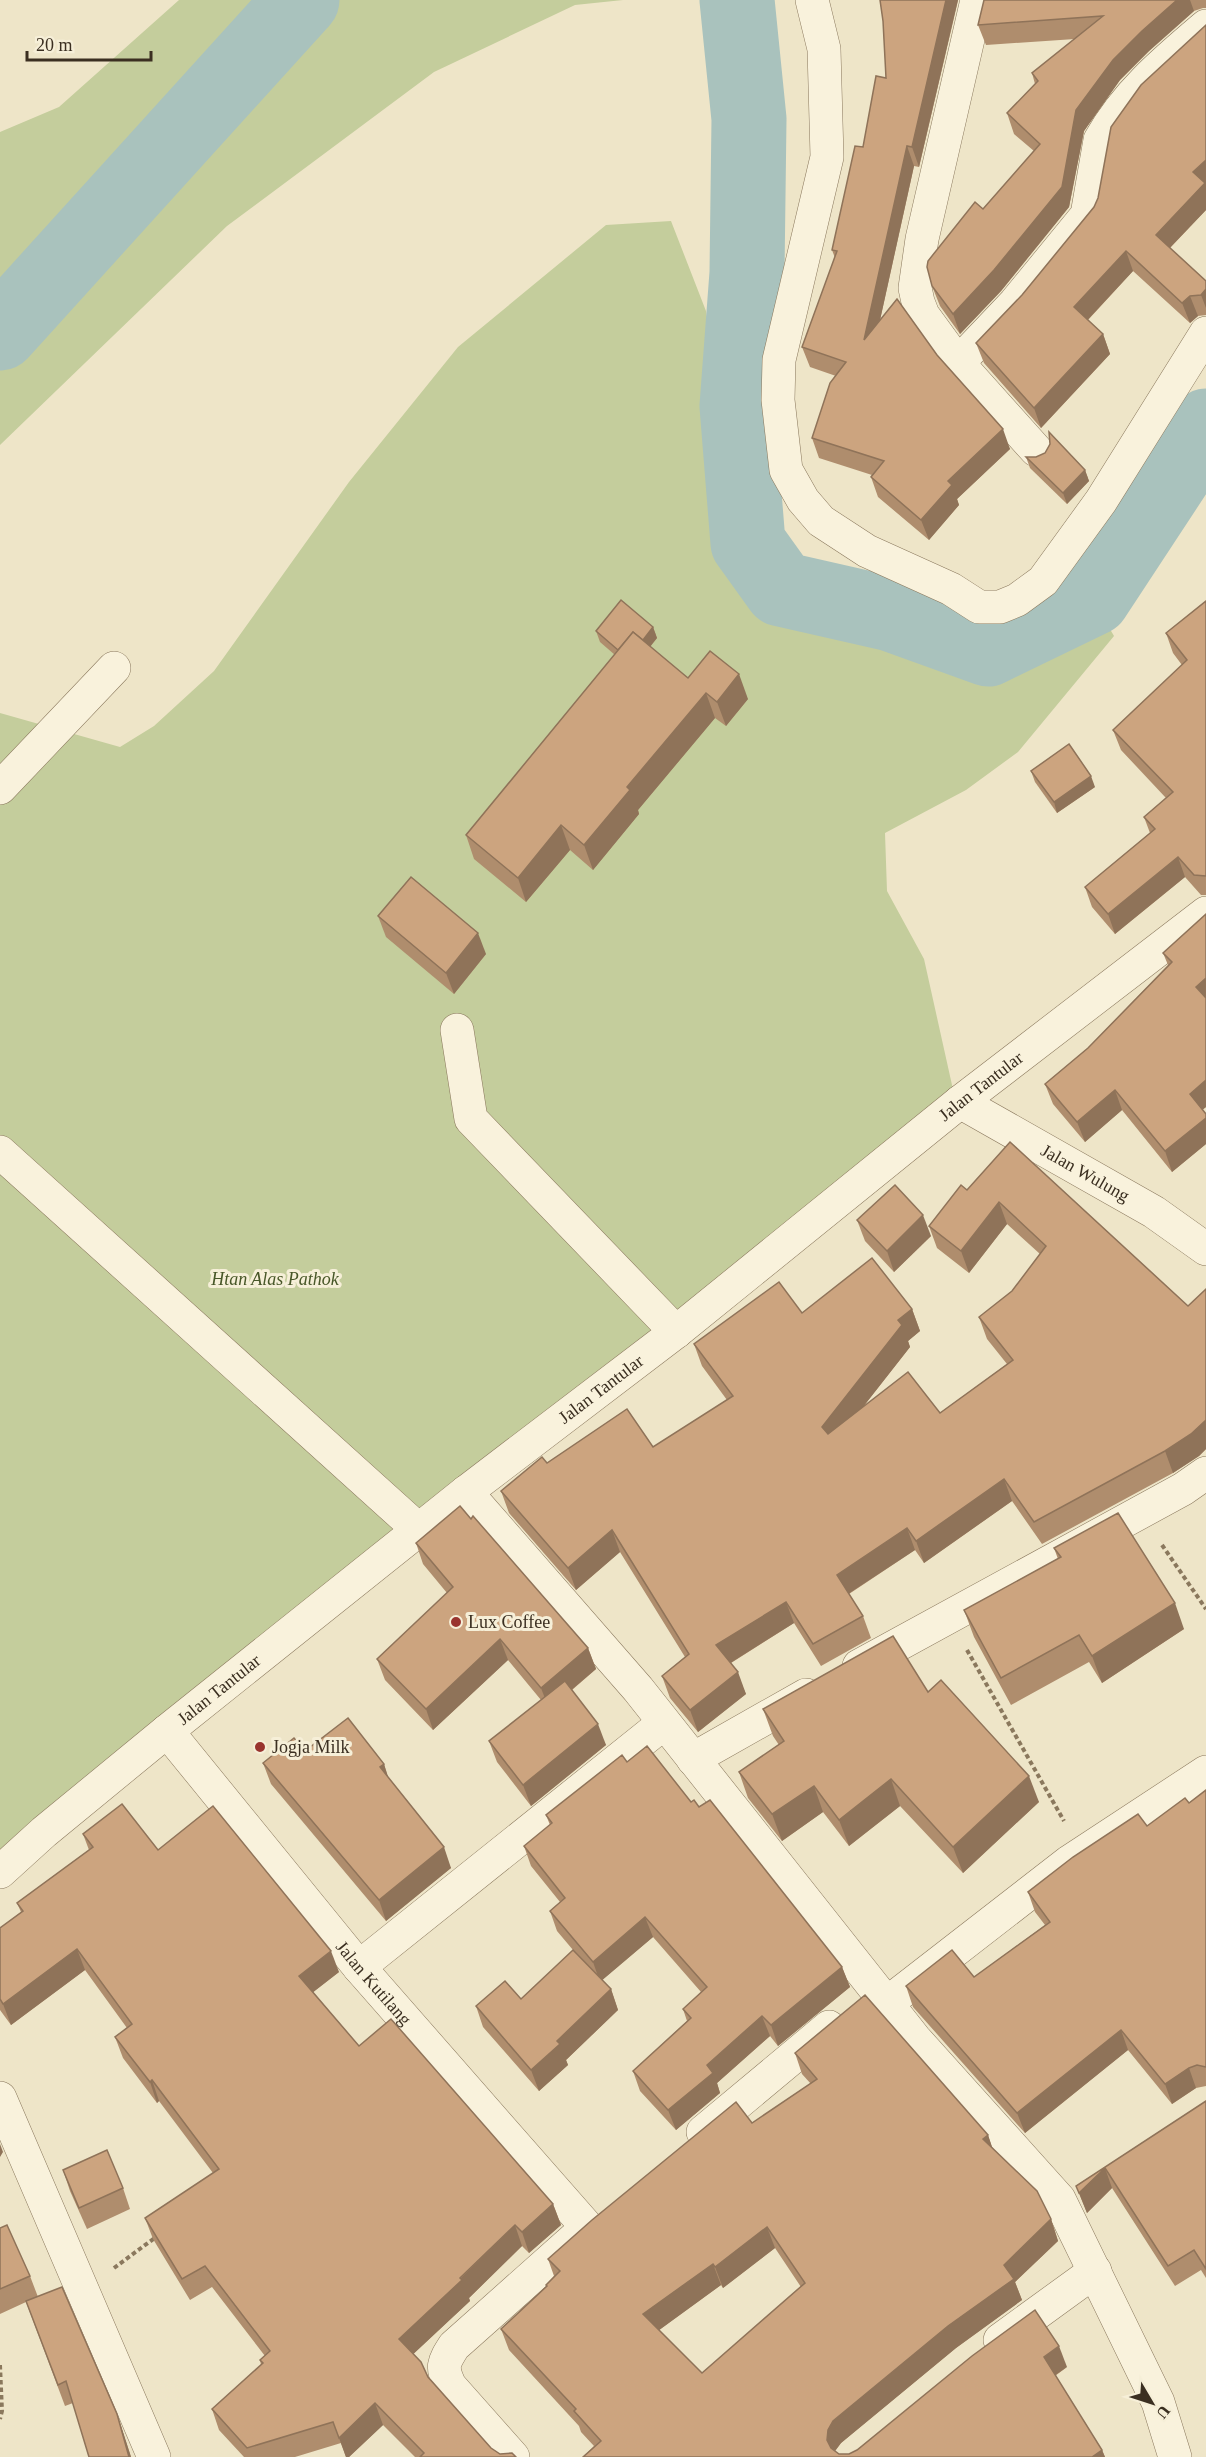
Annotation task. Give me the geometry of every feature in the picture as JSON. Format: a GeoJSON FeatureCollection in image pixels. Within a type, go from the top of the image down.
{"type":"FeatureCollection","features":[{"type":"Feature","properties":{"kind":"street"},"geometry":{"type":"LineString","coordinates":[[812,0],[824,49],[827,157],[779,360],[778,400],[786,470],[803,500],[821,521],[867,551],[951,589],[979,607],[1000,607],[1017,600],[1042,581],[1101,501],[1206,333]]}},
{"type":"Feature","properties":{"kind":"street"},"geometry":{"type":"LineString","coordinates":[[977,0],[922,239],[915,288],[923,315],[958,363],[1036,450]]}},
{"type":"Feature","properties":{"kind":"street"},"geometry":{"type":"LineString","coordinates":[[958,363],[1015,303],[1087,215],[1100,140],[1106,130],[1139,86],[1206,26]]}},
{"type":"Feature","properties":{"kind":"street"},"geometry":{"type":"LineString","coordinates":[[0,788],[114,668]]}},
{"type":"Feature","properties":{"kind":"street","name":"Jalan Tantular"},"geometry":{"type":"LineString","coordinates":[[0,1872],[44,1832],[167,1731],[466,1492],[676,1332],[960,1102],[1206,913]]}},
{"type":"Feature","properties":{"kind":"street"},"geometry":{"type":"LineString","coordinates":[[457,1030],[471,1119],[676,1332]]}},
{"type":"Feature","properties":{"kind":"street","name":"Jalan Wulung"},"geometry":{"type":"LineString","coordinates":[[960,1102],[1154,1212],[1206,1249]]}},
{"type":"Feature","properties":{"kind":"street"},"geometry":{"type":"LineString","coordinates":[[0,1152],[419,1530]]}},
{"type":"Feature","properties":{"kind":"street"},"geometry":{"type":"LineString","coordinates":[[693,1759],[947,1616],[1183,1489],[1206,1473]]}},
{"type":"Feature","properties":{"kind":"street"},"geometry":{"type":"LineString","coordinates":[[466,1492],[638,1689],[693,1759],[866,2003],[1059,2199],[1158,2402],[1175,2457]]}},
{"type":"Feature","properties":{"kind":"street"},"geometry":{"type":"LineString","coordinates":[[359,1967],[664,1723]]}},
{"type":"Feature","properties":{"kind":"street","name":"Jalan Kutilang"},"geometry":{"type":"LineString","coordinates":[[167,1731],[359,1967],[587,2227]]}},
{"type":"Feature","properties":{"kind":"street"},"geometry":{"type":"LineString","coordinates":[[677,2153],[866,2003],[1082,1853],[1206,1772]]}},
{"type":"Feature","properties":{"kind":"street"},"geometry":{"type":"LineString","coordinates":[[0,2098],[154,2457]]}},
{"type":"Feature","properties":{"kind":"street"},"geometry":{"type":"LineString","coordinates":[[1059,2199],[1088,2180]]}},
{"type":"Feature","properties":{"kind":"street"},"geometry":{"type":"LineString","coordinates":[[513,2457],[450,2386],[444,2374],[443,2364],[454,2346],[614,2205]]}},
{"type":"Feature","properties":{"kind":"street"},"geometry":{"type":"LineString","coordinates":[[978,2355],[1095,2271]]}},
{"type":"Feature","properties":{"kind":"path"},"geometry":{"type":"LineString","coordinates":[[1140,1512],[1206,1609]]}},
{"type":"Feature","properties":{"kind":"path"},"geometry":{"type":"LineString","coordinates":[[947,1616],[1082,1853]]}},
{"type":"Feature","properties":{"kind":"path"},"geometry":{"type":"LineString","coordinates":[[82,2289],[159,2235]]}},
{"type":"Feature","properties":{"kind":"path"},"geometry":{"type":"LineString","coordinates":[[0,2366],[2,2368],[0,2419]]}},
{"type":"Feature","properties":{"kind":"green space"},"geometry":{"type":"Polygon","coordinates":[[[179,0],[623,0],[575,5],[434,72],[227,226],[0,445],[0,132],[59,107],[179,0]]]}},
{"type":"Feature","properties":{"kind":"green space","name":"Htan Alas Pathok"},"geometry":{"type":"Polygon","coordinates":[[[671,221],[706,311],[712,359],[728,406],[739,546],[776,596],[889,623],[988,659],[1097,607],[1114,636],[1018,752],[966,790],[885,833],[887,891],[924,959],[954,1094],[0,1859],[0,713],[120,747],[154,726],[214,671],[349,482],[458,347],[606,225],[671,221]]]}},
{"type":"Feature","properties":{"kind":"building"},"geometry":{"type":"Polygon","coordinates":[[[880,0],[946,0],[912,147],[907,146],[864,340],[897,299],[937,355],[1003,429],[948,481],[952,485],[921,520],[871,477],[884,461],[812,438],[830,383],[846,362],[802,347],[837,251],[832,250],[855,146],[863,147],[876,76],[886,78],[880,0]]]}},
{"type":"Feature","properties":{"kind":"building"},"geometry":{"type":"Polygon","coordinates":[[[984,0],[1177,0],[1113,60],[1076,110],[1062,187],[994,270],[953,314],[932,286],[927,267],[928,261],[975,202],[983,209],[1040,144],[1007,113],[1038,81],[1032,73],[1103,16],[978,25],[984,0]]]}},
{"type":"Feature","properties":{"kind":"building"},"geometry":{"type":"Polygon","coordinates":[[[1206,25],[1206,160],[1193,172],[1205,183],[1156,235],[1206,281],[1206,289],[1201,295],[1190,296],[1182,303],[1126,251],[1074,307],[1103,334],[1034,408],[976,343],[1022,295],[1094,207],[1098,198],[1111,127],[1141,85],[1206,25]]]}},
{"type":"Feature","properties":{"kind":"building"},"geometry":{"type":"Polygon","coordinates":[[[1049,432],[1085,470],[1063,493],[1026,457],[1036,457],[1045,453],[1050,444],[1049,432]]]}},
{"type":"Feature","properties":{"kind":"building"},"geometry":{"type":"Polygon","coordinates":[[[621,600],[653,627],[643,640],[633,632],[618,650],[596,631],[621,600]]]}},
{"type":"Feature","properties":{"kind":"building"},"geometry":{"type":"Polygon","coordinates":[[[1206,601],[1206,876],[1194,875],[1178,857],[1108,914],[1085,887],[1155,829],[1144,817],[1173,792],[1113,730],[1187,660],[1166,633],[1206,601]]]}},
{"type":"Feature","properties":{"kind":"building"},"geometry":{"type":"Polygon","coordinates":[[[633,632],[688,678],[710,651],[739,674],[717,702],[706,693],[627,787],[630,790],[584,845],[561,825],[518,878],[466,835],[633,632]]]}},
{"type":"Feature","properties":{"kind":"building"},"geometry":{"type":"Polygon","coordinates":[[[1069,744],[1091,776],[1054,802],[1031,771],[1069,744]]]}},
{"type":"Feature","properties":{"kind":"building"},"geometry":{"type":"Polygon","coordinates":[[[411,877],[478,933],[446,973],[378,916],[411,877]]]}},
{"type":"Feature","properties":{"kind":"building"},"geometry":{"type":"Polygon","coordinates":[[[1206,914],[1206,978],[1196,987],[1206,998],[1206,1080],[1190,1094],[1206,1114],[1206,1118],[1165,1151],[1115,1090],[1077,1122],[1045,1084],[1088,1048],[1172,962],[1163,953],[1206,914]]]}},
{"type":"Feature","properties":{"kind":"building"},"geometry":{"type":"Polygon","coordinates":[[[1010,1142],[1188,1306],[1206,1289],[1206,1420],[1191,1434],[1165,1451],[1034,1522],[1004,1479],[916,1541],[907,1528],[837,1575],[863,1616],[813,1644],[786,1602],[716,1645],[738,1672],[690,1710],[662,1676],[689,1654],[612,1530],[568,1568],[501,1491],[542,1457],[547,1463],[627,1409],[653,1447],[733,1396],[694,1344],[779,1282],[802,1313],[872,1258],[912,1309],[898,1320],[902,1325],[822,1427],[828,1434],[908,1372],[940,1413],[1013,1360],[979,1317],[1012,1291],[1046,1246],[999,1202],[961,1251],[929,1226],[961,1185],[967,1190],[1010,1142]]]}},
{"type":"Feature","properties":{"kind":"building"},"geometry":{"type":"Polygon","coordinates":[[[895,1185],[923,1215],[887,1251],[857,1220],[895,1185]]]}},
{"type":"Feature","properties":{"kind":"building"},"geometry":{"type":"Polygon","coordinates":[[[460,1506],[471,1519],[473,1516],[588,1648],[541,1688],[500,1639],[426,1709],[377,1659],[453,1587],[416,1543],[460,1506]]]}},
{"type":"Feature","properties":{"kind":"building"},"geometry":{"type":"Polygon","coordinates":[[[1118,1513],[1175,1603],[1092,1656],[1079,1635],[1001,1678],[964,1610],[1061,1557],[1054,1548],[1118,1513]]]}},
{"type":"Feature","properties":{"kind":"building"},"geometry":{"type":"Polygon","coordinates":[[[893,1636],[928,1692],[941,1680],[1029,1776],[953,1847],[891,1779],[839,1820],[814,1786],[772,1814],[739,1772],[784,1741],[763,1709],[893,1636]]]}},
{"type":"Feature","properties":{"kind":"building"},"geometry":{"type":"Polygon","coordinates":[[[565,1681],[598,1724],[523,1785],[489,1741],[565,1681]]]}},
{"type":"Feature","properties":{"kind":"building"},"geometry":{"type":"Polygon","coordinates":[[[348,1718],[384,1764],[380,1767],[444,1847],[379,1900],[263,1763],[294,1738],[305,1751],[348,1718]]]}},
{"type":"Feature","properties":{"kind":"building"},"geometry":{"type":"Polygon","coordinates":[[[647,1746],[691,1802],[694,1800],[699,1807],[710,1800],[842,1967],[771,2025],[762,2016],[707,2065],[713,2073],[668,2110],[633,2071],[691,2018],[683,2009],[707,1987],[645,1917],[593,1962],[550,1911],[565,1898],[524,1846],[552,1823],[546,1815],[622,1755],[627,1762],[647,1746]]]}},
{"type":"Feature","properties":{"kind":"building"},"geometry":{"type":"Polygon","coordinates":[[[1206,1790],[1206,2067],[1197,2065],[1189,2068],[1165,2084],[1121,2030],[1017,2113],[906,1986],[952,1950],[974,1977],[1050,1922],[1028,1892],[1073,1857],[1138,1814],[1147,1826],[1185,1798],[1189,1803],[1206,1790]]]}},
{"type":"Feature","properties":{"kind":"building"},"geometry":{"type":"Polygon","coordinates":[[[122,1804],[158,1850],[213,1806],[331,1951],[299,1976],[359,2046],[391,2019],[553,2204],[522,2232],[515,2225],[460,2278],[462,2280],[399,2339],[421,2362],[428,2377],[491,2448],[500,2454],[512,2453],[516,2457],[420,2457],[424,2453],[375,2403],[339,2438],[333,2422],[247,2448],[212,2409],[263,2363],[260,2360],[270,2351],[205,2266],[182,2279],[145,2218],[219,2169],[152,2080],[150,2082],[115,2037],[132,2024],[77,1949],[3,2004],[0,1999],[0,1928],[23,1911],[17,1903],[93,1847],[83,1834],[122,1804]]]}},
{"type":"Feature","properties":{"kind":"building"},"geometry":{"type":"Polygon","coordinates":[[[573,1950],[611,1989],[557,2041],[560,2044],[531,2070],[476,2006],[505,1981],[521,1999],[573,1950]]]}},
{"type":"Feature","properties":{"kind":"building"},"geometry":{"type":"Polygon","coordinates":[[[865,1995],[988,2135],[983,2139],[1037,2191],[1051,2219],[1004,2265],[1014,2279],[948,2326],[833,2421],[828,2430],[827,2440],[831,2448],[839,2454],[849,2454],[857,2450],[972,2356],[1035,2310],[1059,2346],[1044,2357],[1102,2450],[1092,2457],[583,2457],[601,2441],[574,2411],[576,2409],[501,2329],[560,2271],[548,2259],[736,2102],[752,2123],[817,2079],[795,2053],[865,1995]],[[767,2227],[715,2267],[713,2264],[643,2314],[702,2373],[805,2283],[767,2227]]]}},
{"type":"Feature","properties":{"kind":"building"},"geometry":{"type":"Polygon","coordinates":[[[1206,2101],[1206,2269],[1194,2250],[1168,2266],[1105,2168],[1079,2193],[1076,2186],[1206,2101]]]}},
{"type":"Feature","properties":{"kind":"building"},"geometry":{"type":"Polygon","coordinates":[[[107,2150],[123,2188],[79,2208],[63,2170],[107,2150]]]}},
{"type":"Feature","properties":{"kind":"building"},"geometry":{"type":"Polygon","coordinates":[[[7,2225],[30,2276],[0,2289],[0,2228],[7,2225]]]}},
{"type":"Feature","properties":{"kind":"building"},"geometry":{"type":"Polygon","coordinates":[[[62,2287],[117,2414],[129,2457],[89,2457],[66,2381],[58,2385],[26,2301],[62,2287]]]}},
{"type":"Feature","properties":{"kind":"waterway"},"geometry":{"type":"LineString","coordinates":[[0,333],[302,0]]}},
{"type":"Feature","properties":{"kind":"waterway"},"geometry":{"type":"LineString","coordinates":[[737,0],[749,119],[747,273],[737,406],[748,543],[781,589],[891,614],[988,649],[1093,598],[1206,426]]}},
{"type":"Feature","properties":{"kind":"place","name":"Lux Coffee"},"geometry":{"type":"Point","coordinates":[456,1622]}},
{"type":"Feature","properties":{"kind":"place","name":"Jogja Milk"},"geometry":{"type":"Point","coordinates":[260,1747]}}]}
